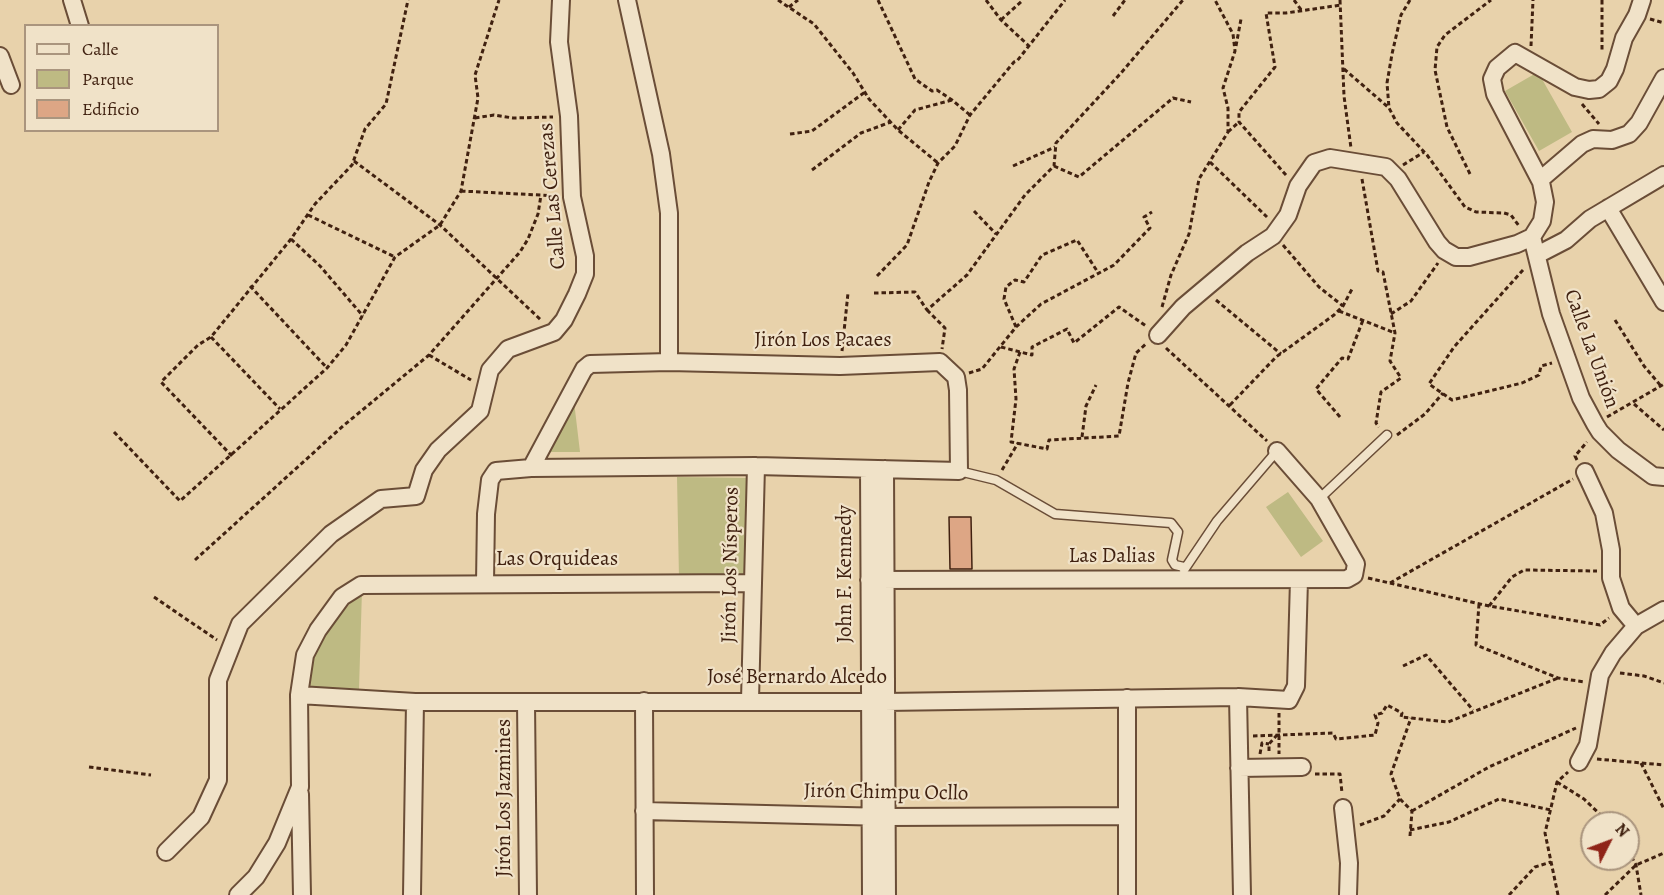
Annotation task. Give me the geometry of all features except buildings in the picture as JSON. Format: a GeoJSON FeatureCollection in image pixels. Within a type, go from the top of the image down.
{"type":"FeatureCollection","features":[{"type":"Feature","properties":{"kind":"street"},"geometry":{"type":"LineString","coordinates":[[72,0],[79,24]]}},
{"type":"Feature","properties":{"kind":"street","name":"Calle Las Cerezas"},"geometry":{"type":"LineString","coordinates":[[554,332],[564,320],[585,274],[585,256],[572,197],[569,116],[559,42],[561,0]]}},
{"type":"Feature","properties":{"kind":"street"},"geometry":{"type":"LineString","coordinates":[[627,0],[661,154],[669,213],[669,362]]}},
{"type":"Feature","properties":{"kind":"street"},"geometry":{"type":"LineString","coordinates":[[1158,335],[1203,289],[1247,253],[1274,236],[1288,215],[1298,186],[1314,163],[1330,158],[1386,167],[1398,179],[1444,250],[1456,257],[1469,257],[1528,239],[1542,221],[1545,202],[1539,180],[1496,94],[1492,79],[1497,68],[1515,53],[1575,87],[1589,90],[1599,88],[1609,81],[1624,38],[1637,15],[1642,0]]}},
{"type":"Feature","properties":{"kind":"street"},"geometry":{"type":"LineString","coordinates":[[0,56],[11,85]]}},
{"type":"Feature","properties":{"kind":"street"},"geometry":{"type":"LineString","coordinates":[[1539,180],[1582,144],[1593,139],[1612,140],[1629,134],[1639,123],[1664,78]]}},
{"type":"Feature","properties":{"kind":"street"},"geometry":{"type":"LineString","coordinates":[[1537,255],[1566,240],[1608,208],[1664,175]]}},
{"type":"Feature","properties":{"kind":"street"},"geometry":{"type":"LineString","coordinates":[[1608,208],[1664,302]]}},
{"type":"Feature","properties":{"kind":"street","name":"Calle La Unión"},"geometry":{"type":"LineString","coordinates":[[1528,239],[1537,255],[1551,314],[1566,358],[1581,398],[1597,428],[1653,476],[1664,477]]}},
{"type":"Feature","properties":{"kind":"street"},"geometry":{"type":"LineString","coordinates":[[166,852],[201,817],[218,780],[218,680],[240,624],[331,534],[381,499],[416,496],[424,470],[438,450],[480,411],[484,402],[484,387],[490,370],[508,349],[554,332]]}},
{"type":"Feature","properties":{"kind":"street","name":"Jirón Los Pacaes"},"geometry":{"type":"LineString","coordinates":[[531,468],[584,369],[590,364],[669,362],[840,366],[940,362]]}},
{"type":"Feature","properties":{"kind":"street"},"geometry":{"type":"LineString","coordinates":[[484,584],[490,480],[496,471],[531,468],[756,466],[959,471],[956,377],[940,362]]}},
{"type":"Feature","properties":{"kind":"street"},"geometry":{"type":"LineString","coordinates":[[1277,451],[1319,499],[1356,564],[1354,575]]}},
{"type":"Feature","properties":{"kind":"street","name":"Jirón Los Nísperos"},"geometry":{"type":"LineString","coordinates":[[750,700],[756,466]]}},
{"type":"Feature","properties":{"kind":"street","name":"John F. Kennedy"},"geometry":{"type":"LineString","coordinates":[[871,895],[870,817],[877,701],[877,469]]}},
{"type":"Feature","properties":{"kind":"street"},"geometry":{"type":"LineString","coordinates":[[1585,472],[1604,513],[1611,550],[1611,572],[1621,608],[1636,626]]}},
{"type":"Feature","properties":{"kind":"street","name":"Las Dalias"},"geometry":{"type":"LineString","coordinates":[[877,581],[1184,573],[1299,580],[1347,579],[1354,575]]}},
{"type":"Feature","properties":{"kind":"street","name":"José Bernardo Alcedo"},"geometry":{"type":"LineString","coordinates":[[299,695],[415,702],[877,701],[1238,697],[1289,700],[1293,695],[1299,580]]}},
{"type":"Feature","properties":{"kind":"street","name":"Las Orquideas"},"geometry":{"type":"LineString","coordinates":[[299,695],[305,656],[314,637],[342,597],[362,585],[753,583]]}},
{"type":"Feature","properties":{"kind":"street"},"geometry":{"type":"LineString","coordinates":[[1580,760],[1588,745],[1601,677],[1613,653],[1636,626],[1664,610]]}},
{"type":"Feature","properties":{"kind":"street"},"geometry":{"type":"LineString","coordinates":[[299,695],[302,895]]}},
{"type":"Feature","properties":{"kind":"street"},"geometry":{"type":"LineString","coordinates":[[1238,697],[1242,895]]}},
{"type":"Feature","properties":{"kind":"street"},"geometry":{"type":"LineString","coordinates":[[1126,895],[1127,698]]}},
{"type":"Feature","properties":{"kind":"street"},"geometry":{"type":"LineString","coordinates":[[644,701],[645,895]]}},
{"type":"Feature","properties":{"kind":"street","name":"John F. Kennedy"},"geometry":{"type":"LineString","coordinates":[[877,701],[887,817],[887,895]]}},
{"type":"Feature","properties":{"kind":"street"},"geometry":{"type":"LineString","coordinates":[[412,895],[415,702]]}},
{"type":"Feature","properties":{"kind":"street","name":"Jirón Los Jazmines"},"geometry":{"type":"LineString","coordinates":[[526,702],[528,895]]}},
{"type":"Feature","properties":{"kind":"street"},"geometry":{"type":"LineString","coordinates":[[1239,768],[1302,767]]}},
{"type":"Feature","properties":{"kind":"street"},"geometry":{"type":"LineString","coordinates":[[237,895],[256,877],[277,843],[300,787]]}},
{"type":"Feature","properties":{"kind":"street"},"geometry":{"type":"LineString","coordinates":[[1343,808],[1349,863],[1348,895]]}},
{"type":"Feature","properties":{"kind":"street","name":"Jirón Chimpu Ocllo"},"geometry":{"type":"LineString","coordinates":[[644,811],[870,817],[1127,816]]}},
{"type":"Feature","properties":{"kind":"lane"},"geometry":{"type":"LineString","coordinates":[[1319,499],[1387,435]]}},
{"type":"Feature","properties":{"kind":"lane"},"geometry":{"type":"LineString","coordinates":[[959,471],[996,480],[1055,514],[1171,523],[1178,532],[1172,560],[1184,573],[1217,520],[1277,451]]}},
{"type":"Feature","properties":{"kind":"path"},"geometry":{"type":"LineString","coordinates":[[232,456],[161,382],[190,353],[211,337],[250,286],[354,161],[365,129],[386,104],[408,0]]}},
{"type":"Feature","properties":{"kind":"path"},"geometry":{"type":"LineString","coordinates":[[114,432],[180,501],[327,368],[346,345],[395,256],[440,225],[461,191],[478,98],[475,75],[499,0]]}},
{"type":"Feature","properties":{"kind":"path"},"geometry":{"type":"LineString","coordinates":[[778,0],[814,24],[865,92],[898,130],[938,163]]}},
{"type":"Feature","properties":{"kind":"path"},"geometry":{"type":"LineString","coordinates":[[789,7],[798,0]]}},
{"type":"Feature","properties":{"kind":"path"},"geometry":{"type":"LineString","coordinates":[[878,0],[915,79],[932,91],[937,90],[970,115]]}},
{"type":"Feature","properties":{"kind":"path"},"geometry":{"type":"LineString","coordinates":[[986,0],[1001,20],[1029,46]]}},
{"type":"Feature","properties":{"kind":"path"},"geometry":{"type":"LineString","coordinates":[[1001,20],[1023,0]]}},
{"type":"Feature","properties":{"kind":"path"},"geometry":{"type":"LineString","coordinates":[[877,276],[907,245],[938,163],[955,146],[970,115],[1065,0]]}},
{"type":"Feature","properties":{"kind":"path"},"geometry":{"type":"LineString","coordinates":[[1113,16],[1125,0]]}},
{"type":"Feature","properties":{"kind":"path"},"geometry":{"type":"LineString","coordinates":[[927,310],[967,275],[1025,195],[1054,166],[1056,143],[1121,73],[1183,0]]}},
{"type":"Feature","properties":{"kind":"path"},"geometry":{"type":"LineString","coordinates":[[1215,0],[1233,34],[1235,51]]}},
{"type":"Feature","properties":{"kind":"path"},"geometry":{"type":"LineString","coordinates":[[1294,0],[1302,10]]}},
{"type":"Feature","properties":{"kind":"path"},"geometry":{"type":"LineString","coordinates":[[1389,108],[1387,83],[1392,54],[1401,15],[1410,0]]}},
{"type":"Feature","properties":{"kind":"path"},"geometry":{"type":"LineString","coordinates":[[1470,174],[1447,127],[1435,70],[1437,47],[1445,35],[1491,0]]}},
{"type":"Feature","properties":{"kind":"path"},"geometry":{"type":"LineString","coordinates":[[1530,60],[1533,0]]}},
{"type":"Feature","properties":{"kind":"path"},"geometry":{"type":"LineString","coordinates":[[1602,0],[1603,59]]}},
{"type":"Feature","properties":{"kind":"path"},"geometry":{"type":"LineString","coordinates":[[1298,186],[1278,168],[1239,122],[1239,112],[1275,68],[1266,13],[1302,10],[1340,2],[1344,69],[1355,162],[1378,271],[1383,272],[1395,333],[1389,361],[1401,378],[1381,392],[1376,423],[1392,439],[1425,414],[1443,393]]}},
{"type":"Feature","properties":{"kind":"path"},"geometry":{"type":"LineString","coordinates":[[1228,132],[1228,108],[1223,88],[1235,51],[1241,19]]}},
{"type":"Feature","properties":{"kind":"path"},"geometry":{"type":"LineString","coordinates":[[1344,69],[1389,108],[1397,123],[1424,152],[1465,207],[1476,212],[1511,215],[1528,239]]}},
{"type":"Feature","properties":{"kind":"path"},"geometry":{"type":"LineString","coordinates":[[1575,87],[1574,95],[1612,140]]}},
{"type":"Feature","properties":{"kind":"path"},"geometry":{"type":"LineString","coordinates":[[790,134],[812,131],[865,92]]}},
{"type":"Feature","properties":{"kind":"path"},"geometry":{"type":"LineString","coordinates":[[1054,166],[1079,177],[1173,98],[1191,102]]}},
{"type":"Feature","properties":{"kind":"path"},"geometry":{"type":"LineString","coordinates":[[898,130],[915,110],[942,100],[952,100]]}},
{"type":"Feature","properties":{"kind":"path"},"geometry":{"type":"LineString","coordinates":[[475,118],[494,115],[513,118],[569,116]]}},
{"type":"Feature","properties":{"kind":"path"},"geometry":{"type":"LineString","coordinates":[[812,170],[861,133],[891,122]]}},
{"type":"Feature","properties":{"kind":"path"},"geometry":{"type":"LineString","coordinates":[[1172,321],[1161,306],[1171,275],[1189,234],[1200,179],[1228,132],[1239,122]]}},
{"type":"Feature","properties":{"kind":"path"},"geometry":{"type":"LineString","coordinates":[[1013,166],[1056,147]]}},
{"type":"Feature","properties":{"kind":"path"},"geometry":{"type":"LineString","coordinates":[[1386,167],[1413,161],[1424,152]]}},
{"type":"Feature","properties":{"kind":"path"},"geometry":{"type":"LineString","coordinates":[[354,161],[440,225],[497,276],[554,332]]}},
{"type":"Feature","properties":{"kind":"path"},"geometry":{"type":"LineString","coordinates":[[1210,162],[1269,220],[1274,236],[1291,252],[1320,287],[1343,306]]}},
{"type":"Feature","properties":{"kind":"path"},"geometry":{"type":"LineString","coordinates":[[461,191],[572,197]]}},
{"type":"Feature","properties":{"kind":"path"},"geometry":{"type":"LineString","coordinates":[[195,560],[343,426],[429,355],[528,239],[538,214],[541,195]]}},
{"type":"Feature","properties":{"kind":"path"},"geometry":{"type":"LineString","coordinates":[[974,211],[996,234]]}},
{"type":"Feature","properties":{"kind":"path"},"geometry":{"type":"LineString","coordinates":[[956,377],[982,369],[1016,327],[1041,304],[1114,265],[1150,228],[1144,217],[1152,212]]}},
{"type":"Feature","properties":{"kind":"path"},"geometry":{"type":"LineString","coordinates":[[308,215],[395,256]]}},
{"type":"Feature","properties":{"kind":"path"},"geometry":{"type":"LineString","coordinates":[[291,239],[320,266],[363,316]]}},
{"type":"Feature","properties":{"kind":"path"},"geometry":{"type":"LineString","coordinates":[[1016,327],[1004,298],[1006,287],[1016,280],[1024,282],[1042,255],[1077,240],[1099,274]]}},
{"type":"Feature","properties":{"kind":"path"},"geometry":{"type":"LineString","coordinates":[[1391,314],[1411,301],[1433,272],[1444,250]]}},
{"type":"Feature","properties":{"kind":"path"},"geometry":{"type":"LineString","coordinates":[[1537,255],[1454,347],[1429,384],[1452,400],[1522,383],[1539,375],[1541,366],[1566,358]]}},
{"type":"Feature","properties":{"kind":"path"},"geometry":{"type":"LineString","coordinates":[[250,286],[327,368]]}},
{"type":"Feature","properties":{"kind":"path"},"geometry":{"type":"LineString","coordinates":[[1203,289],[1281,354]]}},
{"type":"Feature","properties":{"kind":"path"},"geometry":{"type":"LineString","coordinates":[[1230,405],[1281,354],[1339,311],[1352,289]]}},
{"type":"Feature","properties":{"kind":"path"},"geometry":{"type":"LineString","coordinates":[[874,292],[915,292],[927,310],[945,328],[940,362]]}},
{"type":"Feature","properties":{"kind":"path"},"geometry":{"type":"LineString","coordinates":[[840,366],[848,293]]}},
{"type":"Feature","properties":{"kind":"path"},"geometry":{"type":"LineString","coordinates":[[1001,347],[1032,355],[1032,347],[1067,329],[1074,343],[1119,307],[1158,335],[1162,345],[1230,405],[1277,451]]}},
{"type":"Feature","properties":{"kind":"path"},"geometry":{"type":"LineString","coordinates":[[1339,311],[1395,333]]}},
{"type":"Feature","properties":{"kind":"path"},"geometry":{"type":"LineString","coordinates":[[1340,417],[1316,389],[1342,358],[1348,359],[1363,320]]}},
{"type":"Feature","properties":{"kind":"path"},"geometry":{"type":"LineString","coordinates":[[1390,583],[1585,472],[1575,456],[1597,428],[1662,385],[1639,358],[1615,320]]}},
{"type":"Feature","properties":{"kind":"path"},"geometry":{"type":"LineString","coordinates":[[1021,351],[1014,369],[1016,399],[1011,441],[1047,448],[1049,440],[1119,436],[1136,353],[1158,335]]}},
{"type":"Feature","properties":{"kind":"path"},"geometry":{"type":"LineString","coordinates":[[211,337],[280,409]]}},
{"type":"Feature","properties":{"kind":"path"},"geometry":{"type":"LineString","coordinates":[[429,355],[484,387]]}},
{"type":"Feature","properties":{"kind":"path"},"geometry":{"type":"LineString","coordinates":[[1082,437],[1086,406],[1096,385]]}},
{"type":"Feature","properties":{"kind":"path"},"geometry":{"type":"LineString","coordinates":[[1634,404],[1664,430]]}},
{"type":"Feature","properties":{"kind":"path"},"geometry":{"type":"LineString","coordinates":[[996,480],[1018,443]]}},
{"type":"Feature","properties":{"kind":"path"},"geometry":{"type":"LineString","coordinates":[[1489,606],[1512,577],[1524,570],[1611,572]]}},
{"type":"Feature","properties":{"kind":"path"},"geometry":{"type":"LineString","coordinates":[[1354,575],[1479,604],[1600,625],[1621,608]]}},
{"type":"Feature","properties":{"kind":"path"},"geometry":{"type":"LineString","coordinates":[[154,597],[229,648]]}},
{"type":"Feature","properties":{"kind":"path"},"geometry":{"type":"LineString","coordinates":[[1479,604],[1476,645],[1558,678]]}},
{"type":"Feature","properties":{"kind":"path"},"geometry":{"type":"LineString","coordinates":[[1403,666],[1426,655],[1473,710]]}},
{"type":"Feature","properties":{"kind":"path"},"geometry":{"type":"LineString","coordinates":[[1239,736],[1333,733],[1336,739],[1375,735],[1378,723],[1375,715],[1382,713],[1387,705],[1402,713],[1401,717],[1448,722],[1473,710],[1558,678],[1644,676],[1664,683]]}},
{"type":"Feature","properties":{"kind":"path"},"geometry":{"type":"LineString","coordinates":[[1278,708],[1280,762]]}},
{"type":"Feature","properties":{"kind":"path"},"geometry":{"type":"LineString","coordinates":[[1411,718],[1391,774],[1400,799],[1412,811]]}},
{"type":"Feature","properties":{"kind":"path"},"geometry":{"type":"LineString","coordinates":[[1412,811],[1489,767],[1593,720]]}},
{"type":"Feature","properties":{"kind":"path"},"geometry":{"type":"LineString","coordinates":[[1269,744],[1278,735]]}},
{"type":"Feature","properties":{"kind":"path"},"geometry":{"type":"LineString","coordinates":[[1580,760],[1664,765]]}},
{"type":"Feature","properties":{"kind":"path"},"geometry":{"type":"LineString","coordinates":[[1641,763],[1664,809]]}},
{"type":"Feature","properties":{"kind":"path"},"geometry":{"type":"LineString","coordinates":[[89,767],[151,775]]}},
{"type":"Feature","properties":{"kind":"path"},"geometry":{"type":"LineString","coordinates":[[1302,767],[1306,774],[1340,774],[1343,808]]}},
{"type":"Feature","properties":{"kind":"path"},"geometry":{"type":"LineString","coordinates":[[1558,895],[1545,833],[1557,782],[1584,799],[1596,811]]}},
{"type":"Feature","properties":{"kind":"path"},"geometry":{"type":"LineString","coordinates":[[1346,829],[1384,816],[1400,799]]}},
{"type":"Feature","properties":{"kind":"path"},"geometry":{"type":"LineString","coordinates":[[1410,830],[1449,822],[1499,799],[1551,810]]}},
{"type":"Feature","properties":{"kind":"path"},"geometry":{"type":"LineString","coordinates":[[1410,836],[1412,811]]}},
{"type":"Feature","properties":{"kind":"path"},"geometry":{"type":"LineString","coordinates":[[1640,864],[1664,853]]}},
{"type":"Feature","properties":{"kind":"path"},"geometry":{"type":"LineString","coordinates":[[1509,895],[1535,867],[1551,862]]}},
{"type":"Feature","properties":{"kind":"path"},"geometry":{"type":"LineString","coordinates":[[1605,895],[1631,871]]}},
{"type":"Feature","properties":{"kind":"path"},"geometry":{"type":"LineString","coordinates":[[1637,871],[1641,895]]}},
{"type":"Feature","properties":{"kind":"green space"},"geometry":{"type":"Polygon","coordinates":[[[1538,72],[1572,132],[1539,151],[1505,91],[1538,72]]]}},
{"type":"Feature","properties":{"kind":"green space"},"geometry":{"type":"Polygon","coordinates":[[[573,393],[580,452],[540,452],[573,393]]]}},
{"type":"Feature","properties":{"kind":"green space"},"geometry":{"type":"Polygon","coordinates":[[[677,477],[752,478],[751,577],[679,578],[677,477]]]}},
{"type":"Feature","properties":{"kind":"green space"},"geometry":{"type":"Polygon","coordinates":[[[1288,492],[1323,541],[1301,557],[1266,507],[1288,492]]]}},
{"type":"Feature","properties":{"kind":"green space"},"geometry":{"type":"Polygon","coordinates":[[[362,590],[359,689],[304,687],[316,642],[362,590]]]}}]}
